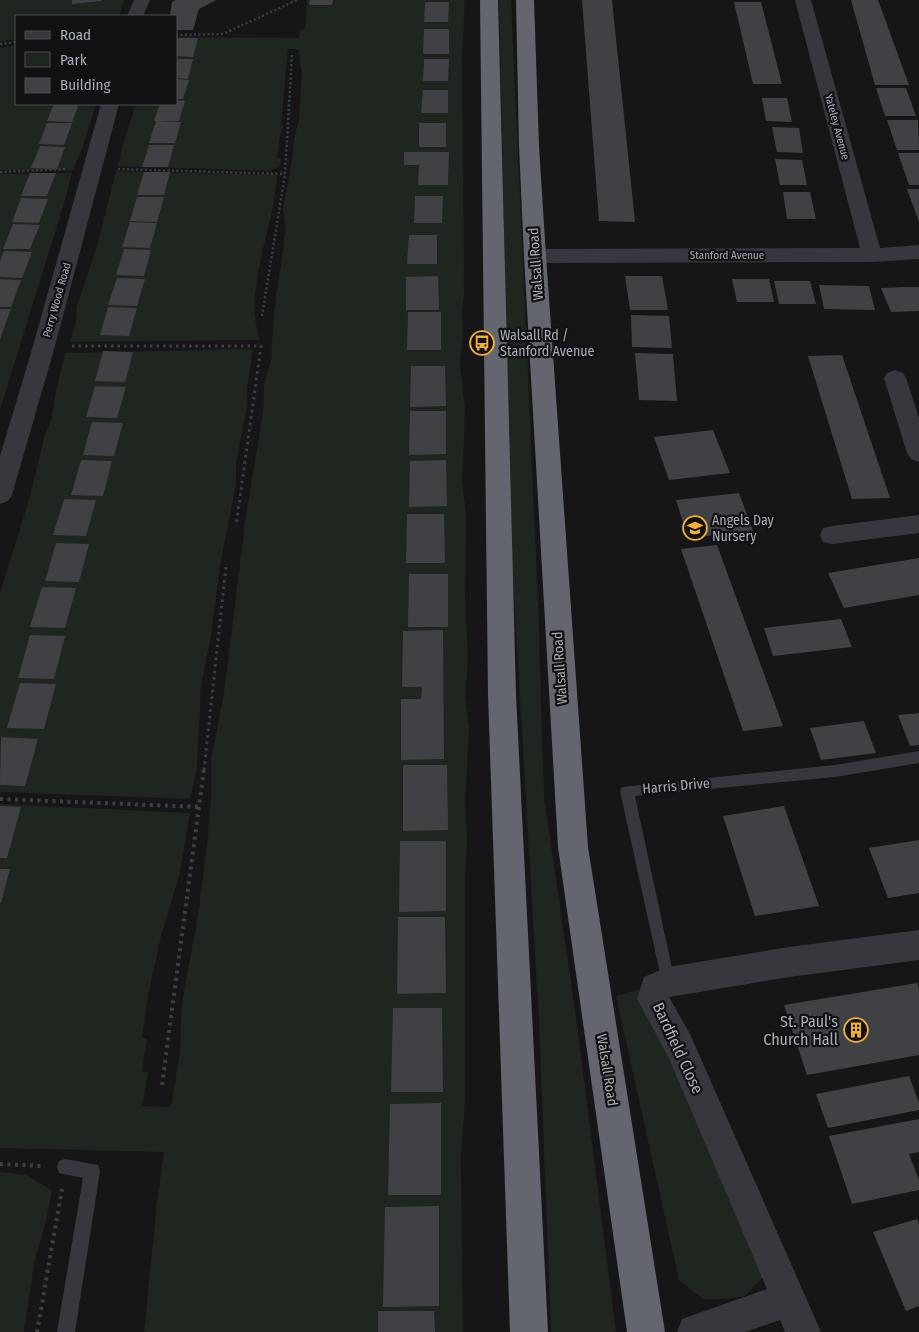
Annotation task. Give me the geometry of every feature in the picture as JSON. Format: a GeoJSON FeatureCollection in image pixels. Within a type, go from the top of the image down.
{"type":"FeatureCollection","features":[{"type":"Feature","properties":{"kind":"highway"},"geometry":{"type":"LineString","coordinates":[[489,0],[502,695],[529,1332]]}},
{"type":"Feature","properties":{"kind":"highway","name":"Walsall Road"},"geometry":{"type":"LineString","coordinates":[[525,0],[528,146],[572,847],[646,1332]]}},
{"type":"Feature","properties":{"kind":"street"},"geometry":{"type":"LineString","coordinates":[[135,15],[142,0]]}},
{"type":"Feature","properties":{"kind":"street","name":"Yateley Avenue"},"geometry":{"type":"LineString","coordinates":[[803,0],[872,255]]}},
{"type":"Feature","properties":{"kind":"street","name":"Perry Wood Road"},"geometry":{"type":"LineString","coordinates":[[0,495],[44,346],[110,105]]}},
{"type":"Feature","properties":{"kind":"street","name":"Stanford Avenue"},"geometry":{"type":"LineString","coordinates":[[535,256],[872,255],[919,252]]}},
{"type":"Feature","properties":{"kind":"street"},"geometry":{"type":"LineString","coordinates":[[895,378],[919,453]]}},
{"type":"Feature","properties":{"kind":"street"},"geometry":{"type":"LineString","coordinates":[[832,535],[919,524]]}},
{"type":"Feature","properties":{"kind":"street","name":"Bardfield Close"},"geometry":{"type":"LineString","coordinates":[[803,1332],[679,1045],[653,999],[655,988],[668,982],[789,962],[919,945]]}},
{"type":"Feature","properties":{"kind":"street"},"geometry":{"type":"LineString","coordinates":[[694,1332],[788,1299]]}},
{"type":"Feature","properties":{"kind":"lane","name":"Harris Drive"},"geometry":{"type":"LineString","coordinates":[[668,982],[626,791],[835,772],[919,757]]}},
{"type":"Feature","properties":{"kind":"lane"},"geometry":{"type":"LineString","coordinates":[[66,1167],[92,1171],[66,1332]]}},
{"type":"Feature","properties":{"kind":"path"},"geometry":{"type":"LineString","coordinates":[[178,35],[223,34],[297,0]]}},
{"type":"Feature","properties":{"kind":"path"},"geometry":{"type":"LineString","coordinates":[[0,44],[15,42]]}},
{"type":"Feature","properties":{"kind":"path"},"geometry":{"type":"LineString","coordinates":[[262,316],[285,174],[292,53]]}},
{"type":"Feature","properties":{"kind":"path"},"geometry":{"type":"LineString","coordinates":[[0,172],[93,168],[285,174]]}},
{"type":"Feature","properties":{"kind":"path"},"geometry":{"type":"LineString","coordinates":[[44,346],[261,346],[236,526]]}},
{"type":"Feature","properties":{"kind":"path"},"geometry":{"type":"LineString","coordinates":[[162,1085],[200,808],[226,566]]}},
{"type":"Feature","properties":{"kind":"path"},"geometry":{"type":"LineString","coordinates":[[0,799],[200,808]]}},
{"type":"Feature","properties":{"kind":"path"},"geometry":{"type":"LineString","coordinates":[[0,1164],[66,1167],[37,1332]]}},
{"type":"Feature","properties":{"kind":"green space"},"geometry":{"type":"Polygon","coordinates":[[[0,0],[124,0],[119,15],[15,15],[15,39],[0,42],[0,0]]]}},
{"type":"Feature","properties":{"kind":"green space"},"geometry":{"type":"Polygon","coordinates":[[[307,0],[465,0],[462,55],[464,294],[460,361],[465,410],[462,482],[466,514],[465,599],[468,660],[465,697],[469,729],[465,800],[467,839],[465,875],[465,1103],[461,1157],[463,1332],[144,1332],[164,1152],[0,1148],[0,804],[190,813],[179,876],[161,936],[147,1001],[142,1038],[147,1039],[142,1072],[148,1072],[142,1106],[171,1107],[180,1052],[182,1004],[198,915],[208,837],[211,760],[224,693],[246,515],[263,412],[264,385],[271,360],[274,313],[286,229],[283,209],[294,139],[299,120],[302,73],[298,49],[288,49],[281,124],[284,125],[277,158],[281,158],[280,165],[271,171],[118,166],[136,105],[178,105],[178,37],[299,38],[300,30],[305,29],[307,0]]]}},
{"type":"Feature","properties":{"kind":"green space"},"geometry":{"type":"Polygon","coordinates":[[[499,0],[511,0],[538,601],[544,797],[576,1017],[616,1332],[551,1332],[539,1021],[511,544],[499,0]]]}},
{"type":"Feature","properties":{"kind":"green space"},"geometry":{"type":"Polygon","coordinates":[[[15,45],[15,105],[96,105],[83,146],[73,170],[0,170],[0,48],[15,45]]]}},
{"type":"Feature","properties":{"kind":"green space"},"geometry":{"type":"Polygon","coordinates":[[[116,171],[277,175],[275,195],[257,280],[255,321],[260,340],[70,342],[76,322],[77,306],[97,246],[116,171]]]}},
{"type":"Feature","properties":{"kind":"green space"},"geometry":{"type":"Polygon","coordinates":[[[72,173],[65,200],[0,410],[0,174],[72,173]]]}},
{"type":"Feature","properties":{"kind":"green space"},"geometry":{"type":"Polygon","coordinates":[[[253,349],[247,388],[247,405],[236,465],[236,484],[220,566],[211,635],[201,686],[197,768],[190,799],[0,792],[0,593],[29,500],[44,438],[51,420],[65,353],[253,349]]]}},
{"type":"Feature","properties":{"kind":"green space"},"geometry":{"type":"Polygon","coordinates":[[[639,989],[685,1090],[763,1277],[745,1296],[729,1299],[703,1299],[679,1280],[616,996],[639,989]]]}},
{"type":"Feature","properties":{"kind":"green space"},"geometry":{"type":"Polygon","coordinates":[[[0,1172],[26,1175],[52,1190],[46,1221],[34,1263],[24,1332],[0,1332],[0,1172]]]}},
{"type":"Feature","properties":{"kind":"building"},"geometry":{"type":"Polygon","coordinates":[[[72,0],[101,0],[101,1],[72,4],[72,0]]]}},
{"type":"Feature","properties":{"kind":"building"},"geometry":{"type":"Polygon","coordinates":[[[176,0],[216,0],[199,9],[193,30],[178,30],[178,15],[170,15],[172,2],[176,0]]]}},
{"type":"Feature","properties":{"kind":"building"},"geometry":{"type":"Polygon","coordinates":[[[310,0],[333,0],[332,5],[309,5],[310,0]]]}},
{"type":"Feature","properties":{"kind":"building"},"geometry":{"type":"Polygon","coordinates":[[[582,0],[612,0],[635,222],[599,221],[582,0]]]}},
{"type":"Feature","properties":{"kind":"building"},"geometry":{"type":"Polygon","coordinates":[[[851,0],[878,0],[909,85],[875,85],[851,0]]]}},
{"type":"Feature","properties":{"kind":"building"},"geometry":{"type":"Polygon","coordinates":[[[425,2],[449,2],[448,22],[424,22],[425,2]]]}},
{"type":"Feature","properties":{"kind":"building"},"geometry":{"type":"Polygon","coordinates":[[[734,2],[761,2],[782,84],[753,84],[734,2]]]}},
{"type":"Feature","properties":{"kind":"building"},"geometry":{"type":"Polygon","coordinates":[[[424,29],[449,29],[449,54],[423,54],[424,29]]]}},
{"type":"Feature","properties":{"kind":"building"},"geometry":{"type":"Polygon","coordinates":[[[178,38],[198,38],[193,57],[178,56],[178,38]]]}},
{"type":"Feature","properties":{"kind":"building"},"geometry":{"type":"Polygon","coordinates":[[[178,59],[193,59],[188,79],[178,78],[178,59]]]}},
{"type":"Feature","properties":{"kind":"building"},"geometry":{"type":"Polygon","coordinates":[[[424,59],[449,59],[448,81],[423,81],[424,59]]]}},
{"type":"Feature","properties":{"kind":"building"},"geometry":{"type":"Polygon","coordinates":[[[178,79],[189,80],[183,99],[178,99],[178,79]]]}},
{"type":"Feature","properties":{"kind":"building"},"geometry":{"type":"Polygon","coordinates":[[[876,88],[906,88],[916,116],[885,116],[876,88]]]}},
{"type":"Feature","properties":{"kind":"building"},"geometry":{"type":"Polygon","coordinates":[[[423,90],[448,90],[448,113],[421,113],[423,90]]]}},
{"type":"Feature","properties":{"kind":"building"},"geometry":{"type":"Polygon","coordinates":[[[762,98],[787,98],[792,122],[766,121],[762,98]]]}},
{"type":"Feature","properties":{"kind":"building"},"geometry":{"type":"Polygon","coordinates":[[[178,100],[185,101],[179,121],[154,121],[160,105],[178,105],[178,100]]]}},
{"type":"Feature","properties":{"kind":"building"},"geometry":{"type":"Polygon","coordinates":[[[54,105],[79,105],[72,122],[47,121],[54,105]]]}},
{"type":"Feature","properties":{"kind":"building"},"geometry":{"type":"Polygon","coordinates":[[[887,120],[918,120],[919,150],[897,150],[887,120]]]}},
{"type":"Feature","properties":{"kind":"building"},"geometry":{"type":"Polygon","coordinates":[[[156,121],[181,122],[175,143],[149,143],[156,121]]]}},
{"type":"Feature","properties":{"kind":"building"},"geometry":{"type":"Polygon","coordinates":[[[47,123],[72,123],[64,145],[39,144],[47,123]]]}},
{"type":"Feature","properties":{"kind":"building"},"geometry":{"type":"Polygon","coordinates":[[[419,123],[446,123],[446,147],[419,147],[419,123]]]}},
{"type":"Feature","properties":{"kind":"building"},"geometry":{"type":"Polygon","coordinates":[[[772,127],[799,128],[803,153],[777,152],[772,127]]]}},
{"type":"Feature","properties":{"kind":"building"},"geometry":{"type":"Polygon","coordinates":[[[149,145],[174,145],[168,167],[142,167],[149,145]]]}},
{"type":"Feature","properties":{"kind":"building"},"geometry":{"type":"Polygon","coordinates":[[[40,146],[65,147],[57,169],[31,168],[40,146]]]}},
{"type":"Feature","properties":{"kind":"building"},"geometry":{"type":"Polygon","coordinates":[[[404,152],[449,152],[448,185],[418,185],[419,165],[404,165],[404,152]]]}},
{"type":"Feature","properties":{"kind":"building"},"geometry":{"type":"Polygon","coordinates":[[[898,153],[919,153],[919,185],[909,185],[898,153]]]}},
{"type":"Feature","properties":{"kind":"building"},"geometry":{"type":"Polygon","coordinates":[[[775,159],[802,160],[807,185],[780,185],[775,159]]]}},
{"type":"Feature","properties":{"kind":"building"},"geometry":{"type":"Polygon","coordinates":[[[144,172],[170,172],[164,195],[137,195],[144,172]]]}},
{"type":"Feature","properties":{"kind":"building"},"geometry":{"type":"Polygon","coordinates":[[[30,173],[56,173],[47,196],[21,196],[30,173]]]}},
{"type":"Feature","properties":{"kind":"building"},"geometry":{"type":"Polygon","coordinates":[[[907,189],[919,189],[919,222],[907,189]]]}},
{"type":"Feature","properties":{"kind":"building"},"geometry":{"type":"Polygon","coordinates":[[[783,192],[810,192],[816,219],[787,219],[783,192]]]}},
{"type":"Feature","properties":{"kind":"building"},"geometry":{"type":"Polygon","coordinates":[[[415,196],[443,196],[442,223],[414,223],[415,196]]]}},
{"type":"Feature","properties":{"kind":"building"},"geometry":{"type":"Polygon","coordinates":[[[137,197],[164,197],[157,222],[130,221],[137,197]]]}},
{"type":"Feature","properties":{"kind":"building"},"geometry":{"type":"Polygon","coordinates":[[[21,198],[48,199],[39,223],[12,222],[21,198]]]}},
{"type":"Feature","properties":{"kind":"building"},"geometry":{"type":"Polygon","coordinates":[[[130,222],[157,223],[150,248],[122,247],[130,222]]]}},
{"type":"Feature","properties":{"kind":"building"},"geometry":{"type":"Polygon","coordinates":[[[13,224],[40,225],[30,249],[3,249],[13,224]]]}},
{"type":"Feature","properties":{"kind":"building"},"geometry":{"type":"Polygon","coordinates":[[[409,235],[437,235],[437,264],[407,264],[409,235]]]}},
{"type":"Feature","properties":{"kind":"building"},"geometry":{"type":"Polygon","coordinates":[[[124,249],[151,250],[144,276],[116,275],[124,249]]]}},
{"type":"Feature","properties":{"kind":"building"},"geometry":{"type":"Polygon","coordinates":[[[4,251],[32,252],[22,278],[0,277],[0,261],[4,251]]]}},
{"type":"Feature","properties":{"kind":"building"},"geometry":{"type":"Polygon","coordinates":[[[438,276],[439,310],[406,310],[406,277],[438,276]]]}},
{"type":"Feature","properties":{"kind":"building"},"geometry":{"type":"Polygon","coordinates":[[[625,276],[662,276],[668,310],[630,310],[625,276]]]}},
{"type":"Feature","properties":{"kind":"building"},"geometry":{"type":"Polygon","coordinates":[[[117,278],[145,279],[137,306],[108,305],[117,278]]]}},
{"type":"Feature","properties":{"kind":"building"},"geometry":{"type":"Polygon","coordinates":[[[0,279],[21,280],[11,307],[0,307],[0,279]]]}},
{"type":"Feature","properties":{"kind":"building"},"geometry":{"type":"Polygon","coordinates":[[[732,279],[769,279],[774,302],[737,302],[732,279]]]}},
{"type":"Feature","properties":{"kind":"building"},"geometry":{"type":"Polygon","coordinates":[[[774,281],[810,281],[816,304],[779,304],[774,281]]]}},
{"type":"Feature","properties":{"kind":"building"},"geometry":{"type":"Polygon","coordinates":[[[819,285],[869,286],[875,310],[824,309],[819,285]]]}},
{"type":"Feature","properties":{"kind":"building"},"geometry":{"type":"Polygon","coordinates":[[[919,287],[919,311],[891,312],[881,288],[919,287]]]}},
{"type":"Feature","properties":{"kind":"building"},"geometry":{"type":"Polygon","coordinates":[[[108,307],[137,308],[129,336],[100,335],[108,307]]]}},
{"type":"Feature","properties":{"kind":"building"},"geometry":{"type":"Polygon","coordinates":[[[0,309],[11,309],[0,339],[0,309]]]}},
{"type":"Feature","properties":{"kind":"building"},"geometry":{"type":"Polygon","coordinates":[[[408,312],[441,312],[441,350],[407,350],[408,312]]]}},
{"type":"Feature","properties":{"kind":"building"},"geometry":{"type":"Polygon","coordinates":[[[631,315],[669,316],[672,348],[632,347],[631,315]]]}},
{"type":"Feature","properties":{"kind":"building"},"geometry":{"type":"Polygon","coordinates":[[[103,351],[133,352],[125,382],[95,381],[103,351]]]}},
{"type":"Feature","properties":{"kind":"building"},"geometry":{"type":"Polygon","coordinates":[[[635,353],[673,354],[677,401],[639,400],[635,353]]]}},
{"type":"Feature","properties":{"kind":"building"},"geometry":{"type":"Polygon","coordinates":[[[842,355],[890,498],[852,499],[808,356],[842,355]]]}},
{"type":"Feature","properties":{"kind":"building"},"geometry":{"type":"Polygon","coordinates":[[[411,366],[445,366],[446,406],[410,407],[411,366]]]}},
{"type":"Feature","properties":{"kind":"building"},"geometry":{"type":"Polygon","coordinates":[[[95,386],[126,387],[117,418],[86,417],[95,386]]]}},
{"type":"Feature","properties":{"kind":"building"},"geometry":{"type":"Polygon","coordinates":[[[410,411],[446,411],[446,454],[409,455],[410,411]]]}},
{"type":"Feature","properties":{"kind":"building"},"geometry":{"type":"Polygon","coordinates":[[[92,422],[123,423],[114,456],[83,455],[92,422]]]}},
{"type":"Feature","properties":{"kind":"building"},"geometry":{"type":"Polygon","coordinates":[[[713,430],[730,473],[669,480],[654,437],[713,430]]]}},
{"type":"Feature","properties":{"kind":"building"},"geometry":{"type":"Polygon","coordinates":[[[81,460],[112,461],[103,496],[71,495],[81,460]]]}},
{"type":"Feature","properties":{"kind":"building"},"geometry":{"type":"Polygon","coordinates":[[[446,460],[447,506],[409,507],[410,461],[446,460]]]}},
{"type":"Feature","properties":{"kind":"building"},"geometry":{"type":"Polygon","coordinates":[[[739,493],[753,531],[688,538],[676,500],[739,493]]]}},
{"type":"Feature","properties":{"kind":"building"},"geometry":{"type":"Polygon","coordinates":[[[64,499],[96,500],[86,536],[53,535],[64,499]]]}},
{"type":"Feature","properties":{"kind":"building"},"geometry":{"type":"Polygon","coordinates":[[[407,514],[444,514],[445,563],[406,563],[407,514]]]}},
{"type":"Feature","properties":{"kind":"building"},"geometry":{"type":"Polygon","coordinates":[[[56,543],[89,544],[79,582],[45,581],[56,543]]]}},
{"type":"Feature","properties":{"kind":"building"},"geometry":{"type":"Polygon","coordinates":[[[717,545],[783,726],[743,731],[681,549],[717,545]]]}},
{"type":"Feature","properties":{"kind":"building"},"geometry":{"type":"Polygon","coordinates":[[[919,558],[919,595],[844,608],[828,573],[919,558]]]}},
{"type":"Feature","properties":{"kind":"building"},"geometry":{"type":"Polygon","coordinates":[[[409,574],[448,574],[448,627],[408,627],[409,574]]]}},
{"type":"Feature","properties":{"kind":"building"},"geometry":{"type":"Polygon","coordinates":[[[42,587],[76,588],[65,628],[30,627],[42,587]]]}},
{"type":"Feature","properties":{"kind":"building"},"geometry":{"type":"Polygon","coordinates":[[[841,619],[852,647],[773,656],[764,628],[841,619]]]}},
{"type":"Feature","properties":{"kind":"building"},"geometry":{"type":"Polygon","coordinates":[[[443,630],[444,759],[401,760],[401,699],[421,699],[422,687],[402,687],[403,631],[443,630]]]}},
{"type":"Feature","properties":{"kind":"building"},"geometry":{"type":"Polygon","coordinates":[[[30,635],[65,636],[54,679],[18,678],[30,635]]]}},
{"type":"Feature","properties":{"kind":"building"},"geometry":{"type":"Polygon","coordinates":[[[20,683],[56,684],[44,729],[7,728],[20,683]]]}},
{"type":"Feature","properties":{"kind":"building"},"geometry":{"type":"Polygon","coordinates":[[[919,713],[919,745],[910,746],[898,715],[919,713]]]}},
{"type":"Feature","properties":{"kind":"building"},"geometry":{"type":"Polygon","coordinates":[[[864,721],[876,753],[821,760],[810,728],[864,721]]]}},
{"type":"Feature","properties":{"kind":"building"},"geometry":{"type":"Polygon","coordinates":[[[1,737],[38,739],[25,786],[0,785],[1,737]]]}},
{"type":"Feature","properties":{"kind":"building"},"geometry":{"type":"Polygon","coordinates":[[[403,765],[447,765],[448,830],[403,831],[403,765]]]}},
{"type":"Feature","properties":{"kind":"building"},"geometry":{"type":"Polygon","coordinates":[[[0,806],[21,807],[7,858],[0,858],[0,806]]]}},
{"type":"Feature","properties":{"kind":"building"},"geometry":{"type":"Polygon","coordinates":[[[784,806],[819,906],[755,916],[723,816],[784,806]]]}},
{"type":"Feature","properties":{"kind":"building"},"geometry":{"type":"Polygon","coordinates":[[[919,840],[919,893],[888,898],[869,848],[919,840]]]}},
{"type":"Feature","properties":{"kind":"building"},"geometry":{"type":"Polygon","coordinates":[[[400,841],[446,841],[446,911],[399,912],[400,841]]]}},
{"type":"Feature","properties":{"kind":"building"},"geometry":{"type":"Polygon","coordinates":[[[0,869],[10,869],[1,903],[0,903],[0,869]]]}},
{"type":"Feature","properties":{"kind":"building"},"geometry":{"type":"Polygon","coordinates":[[[398,917],[445,917],[446,993],[397,994],[398,917]]]}},
{"type":"Feature","properties":{"kind":"building","name":"St. Paul's Church Hall"},"geometry":{"type":"Polygon","coordinates":[[[917,983],[919,989],[919,1055],[807,1075],[784,1005],[917,983]]]}},
{"type":"Feature","properties":{"kind":"building"},"geometry":{"type":"Polygon","coordinates":[[[393,1008],[442,1008],[443,1092],[391,1092],[393,1008]]]}},
{"type":"Feature","properties":{"kind":"building"},"geometry":{"type":"Polygon","coordinates":[[[909,1076],[919,1103],[919,1110],[828,1128],[816,1094],[909,1076]]]}},
{"type":"Feature","properties":{"kind":"building"},"geometry":{"type":"Polygon","coordinates":[[[441,1103],[441,1195],[388,1195],[390,1104],[441,1103]]]}},
{"type":"Feature","properties":{"kind":"building"},"geometry":{"type":"Polygon","coordinates":[[[919,1119],[919,1152],[909,1154],[919,1180],[919,1190],[852,1204],[829,1136],[919,1119]]]}},
{"type":"Feature","properties":{"kind":"building"},"geometry":{"type":"Polygon","coordinates":[[[439,1206],[439,1306],[383,1307],[385,1207],[439,1206]]]}},
{"type":"Feature","properties":{"kind":"building"},"geometry":{"type":"Polygon","coordinates":[[[917,1219],[919,1224],[919,1306],[906,1311],[873,1232],[917,1219]]]}},
{"type":"Feature","properties":{"kind":"building"},"geometry":{"type":"Polygon","coordinates":[[[378,1311],[434,1311],[435,1332],[378,1332],[378,1311]]]}},
{"type":"Feature","properties":{"kind":"place","name":"Walsall Rd / Stanford Avenue"},"geometry":{"type":"Point","coordinates":[482,343]}},
{"type":"Feature","properties":{"kind":"place","name":"Angels Day Nursery"},"geometry":{"type":"Point","coordinates":[695,528]}},
{"type":"Feature","properties":{"kind":"place","name":"St. Paul's Church Hall"},"geometry":{"type":"Point","coordinates":[856,1030]}}]}
